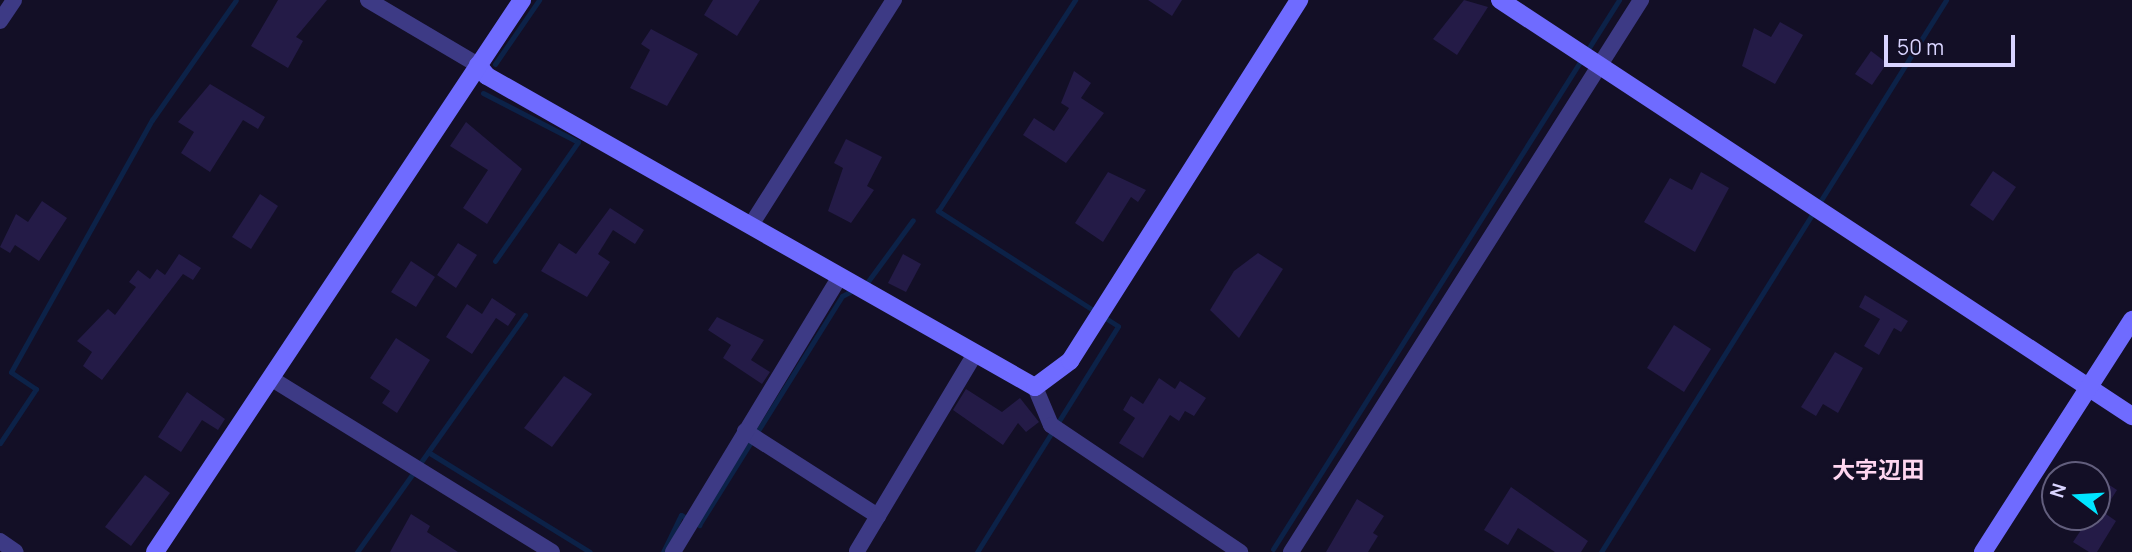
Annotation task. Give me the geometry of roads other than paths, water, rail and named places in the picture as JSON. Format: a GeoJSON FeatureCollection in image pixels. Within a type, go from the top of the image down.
{"type":"FeatureCollection","features":[{"type":"Feature","properties":{"kind":"street"},"geometry":{"type":"LineString","coordinates":[[0,21],[14,0]]}},
{"type":"Feature","properties":{"kind":"street"},"geometry":{"type":"LineString","coordinates":[[368,0],[478,65],[487,76],[751,225],[973,357],[1035,387],[1055,428],[1240,552]]}},
{"type":"Feature","properties":{"kind":"street"},"geometry":{"type":"LineString","coordinates":[[155,552],[522,0]]}},
{"type":"Feature","properties":{"kind":"street"},"geometry":{"type":"LineString","coordinates":[[751,225],[894,0]]}},
{"type":"Feature","properties":{"kind":"street"},"geometry":{"type":"LineString","coordinates":[[1035,387],[1070,361],[1299,0]]}},
{"type":"Feature","properties":{"kind":"street"},"geometry":{"type":"LineString","coordinates":[[1500,0],[2132,416]]}},
{"type":"Feature","properties":{"kind":"street"},"geometry":{"type":"LineString","coordinates":[[1291,552],[1589,60],[1641,0]]}},
{"type":"Feature","properties":{"kind":"street"},"geometry":{"type":"LineString","coordinates":[[673,552],[690,520],[752,435],[851,285]]}},
{"type":"Feature","properties":{"kind":"street"},"geometry":{"type":"LineString","coordinates":[[1983,552],[2132,320]]}},
{"type":"Feature","properties":{"kind":"street"},"geometry":{"type":"LineString","coordinates":[[857,551],[973,357]]}},
{"type":"Feature","properties":{"kind":"street"},"geometry":{"type":"LineString","coordinates":[[272,379],[552,552]]}},
{"type":"Feature","properties":{"kind":"street"},"geometry":{"type":"LineString","coordinates":[[752,435],[878,516]]}},
{"type":"Feature","properties":{"kind":"street"},"geometry":{"type":"LineString","coordinates":[[0,541],[16,552]]}},
{"type":"Feature","properties":{"kind":"waterway"},"geometry":{"type":"LineString","coordinates":[[0,443],[36,389],[11,372],[152,120],[236,0]]}},
{"type":"Feature","properties":{"kind":"waterway"},"geometry":{"type":"LineString","coordinates":[[495,64],[539,0]]}},
{"type":"Feature","properties":{"kind":"waterway"},"geometry":{"type":"LineString","coordinates":[[977,552],[1118,326],[938,211],[1075,0]]}},
{"type":"Feature","properties":{"kind":"waterway"},"geometry":{"type":"LineString","coordinates":[[1273,549],[1619,0]]}},
{"type":"Feature","properties":{"kind":"waterway"},"geometry":{"type":"LineString","coordinates":[[1601,552],[1946,0]]}},
{"type":"Feature","properties":{"kind":"waterway"},"geometry":{"type":"LineString","coordinates":[[483,93],[578,142],[495,261]]}},
{"type":"Feature","properties":{"kind":"waterway"},"geometry":{"type":"LineString","coordinates":[[866,284],[913,220]]}},
{"type":"Feature","properties":{"kind":"waterway"},"geometry":{"type":"LineString","coordinates":[[663,552],[681,515],[699,525],[842,296],[854,290]]}},
{"type":"Feature","properties":{"kind":"waterway"},"geometry":{"type":"LineString","coordinates":[[428,452],[525,315]]}},
{"type":"Feature","properties":{"kind":"waterway"},"geometry":{"type":"LineString","coordinates":[[357,552],[428,452],[590,552]]}},
{"type":"Feature","properties":{"kind":"district","name":"大字辺田"},"geometry":{"type":"Point","coordinates":[1878,469]}}]}
